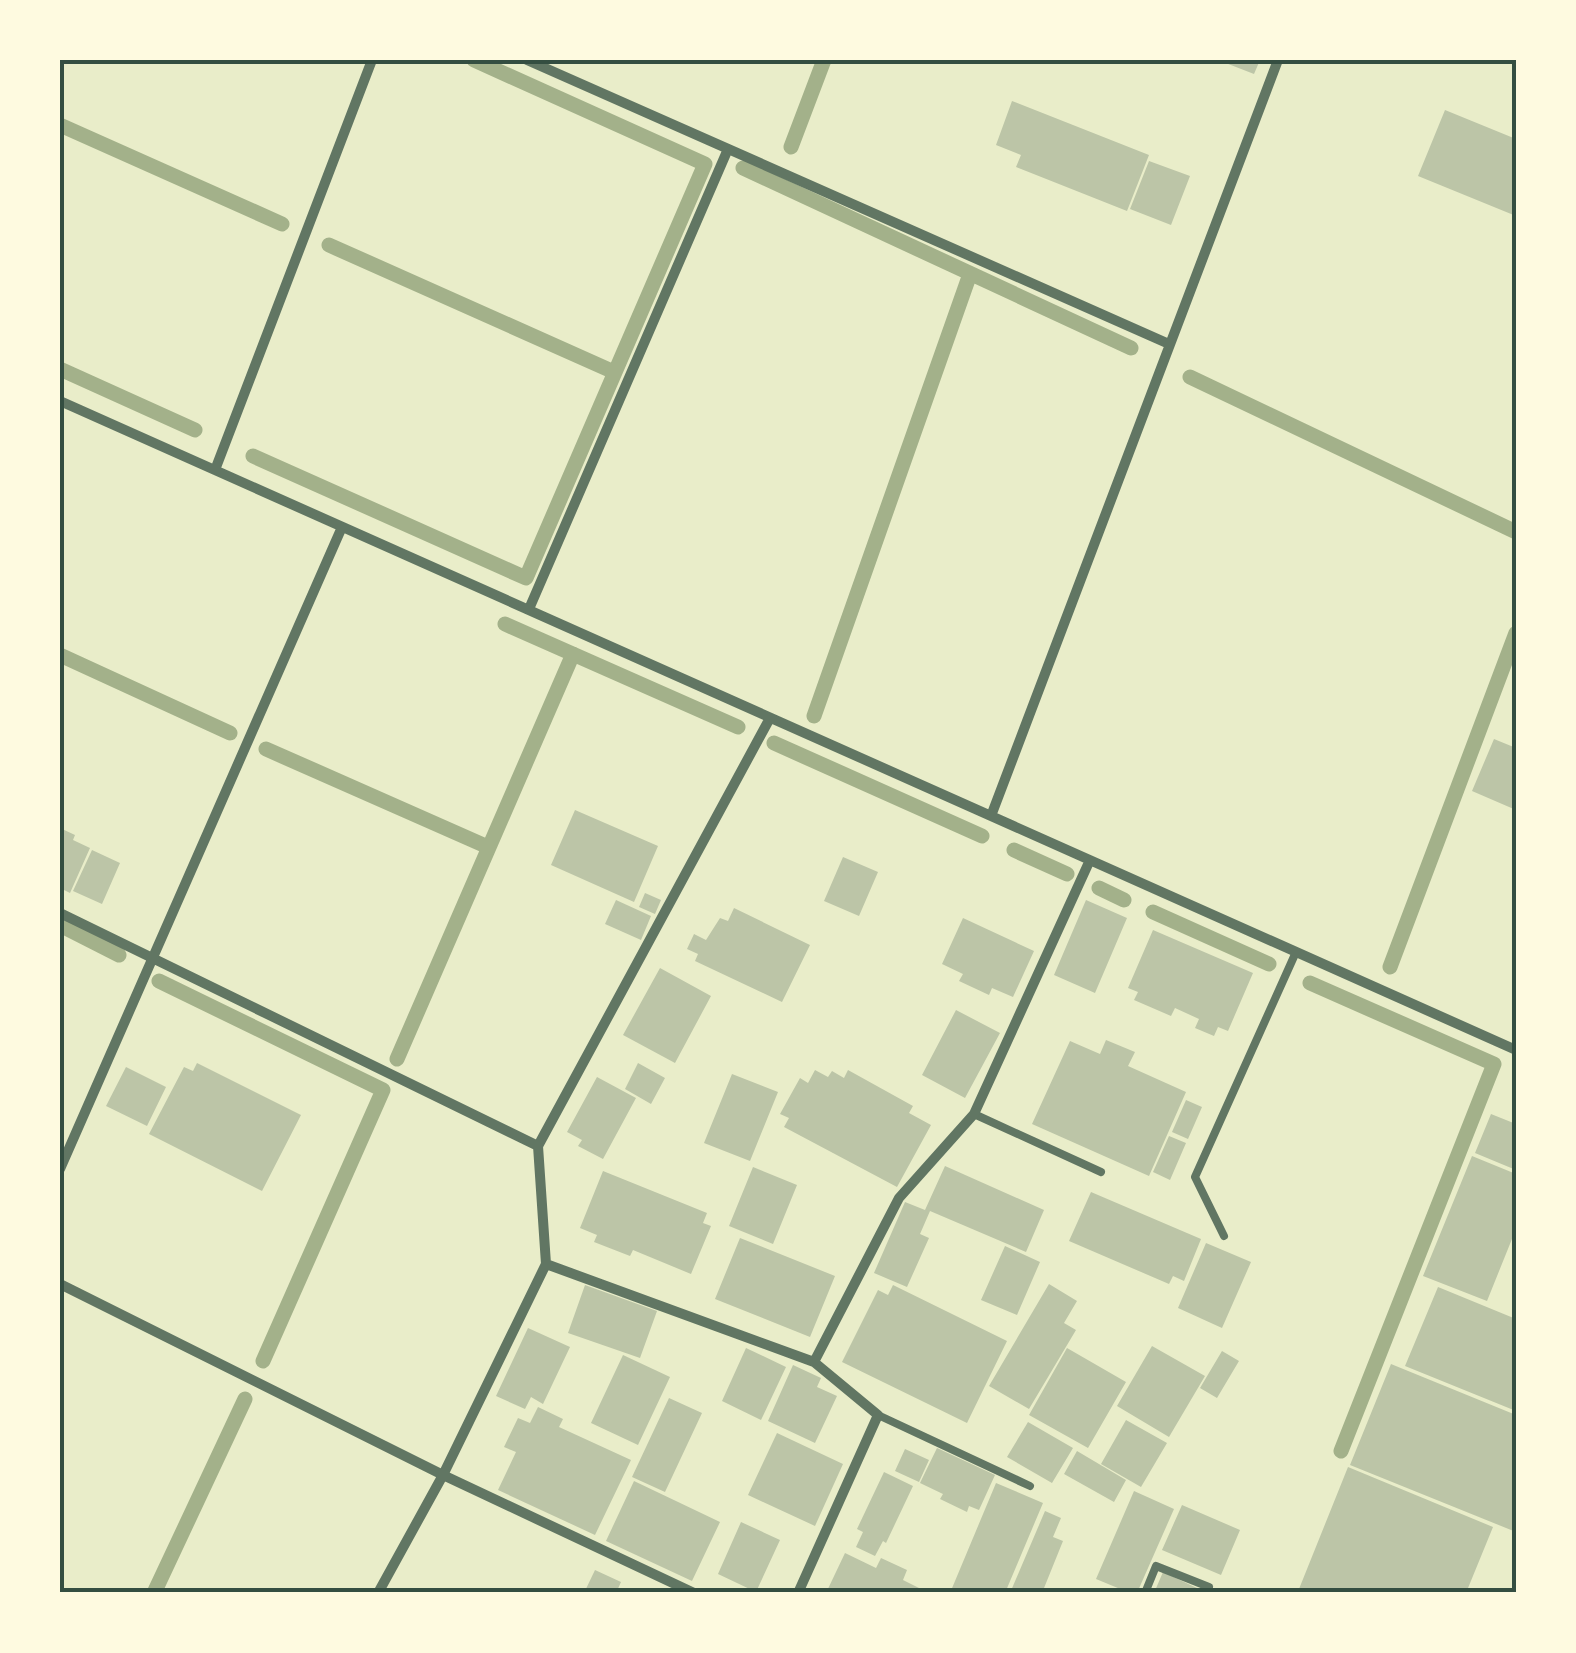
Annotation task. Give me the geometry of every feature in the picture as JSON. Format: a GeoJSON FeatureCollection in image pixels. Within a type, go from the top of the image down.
{"type":"FeatureCollection","features":[{"type":"Feature","properties":{"kind":"street"},"geometry":{"type":"LineString","coordinates":[[214,470],[372,60]]}},
{"type":"Feature","properties":{"kind":"street"},"geometry":{"type":"LineString","coordinates":[[527,60],[1169,344]]}},
{"type":"Feature","properties":{"kind":"street"},"geometry":{"type":"LineString","coordinates":[[990,816],[1278,60]]}},
{"type":"Feature","properties":{"kind":"street"},"geometry":{"type":"LineString","coordinates":[[529,610],[728,149]]}},
{"type":"Feature","properties":{"kind":"street"},"geometry":{"type":"LineString","coordinates":[[60,401],[1516,1050]]}},
{"type":"Feature","properties":{"kind":"street"},"geometry":{"type":"LineString","coordinates":[[60,1169],[342,527]]}},
{"type":"Feature","properties":{"kind":"street"},"geometry":{"type":"LineString","coordinates":[[378,1593],[443,1476],[546,1264],[538,1146],[770,718]]}},
{"type":"Feature","properties":{"kind":"street"},"geometry":{"type":"LineString","coordinates":[[814,1362],[899,1198],[974,1114],[1090,860]]}},
{"type":"Feature","properties":{"kind":"street"},"geometry":{"type":"LineString","coordinates":[[60,913],[538,1146]]}},
{"type":"Feature","properties":{"kind":"street"},"geometry":{"type":"LineString","coordinates":[[546,1264],[814,1362],[878,1415],[798,1593]]}},
{"type":"Feature","properties":{"kind":"street"},"geometry":{"type":"LineString","coordinates":[[60,1284],[443,1476],[694,1593]]}},
{"type":"Feature","properties":{"kind":"lane"},"geometry":{"type":"LineString","coordinates":[[1224,1236],[1195,1177],[1296,952]]}},
{"type":"Feature","properties":{"kind":"lane"},"geometry":{"type":"LineString","coordinates":[[974,1114],[1101,1172]]}},
{"type":"Feature","properties":{"kind":"lane"},"geometry":{"type":"LineString","coordinates":[[878,1415],[1030,1486]]}},
{"type":"Feature","properties":{"kind":"lane"},"geometry":{"type":"LineString","coordinates":[[1145,1593],[1156,1566],[1208,1587]]}},
{"type":"Feature","properties":{"kind":"building"},"geometry":{"type":"Polygon","coordinates":[[[1218,60],[1260,60],[1254,74],[1218,60]]]}},
{"type":"Feature","properties":{"kind":"building"},"geometry":{"type":"Polygon","coordinates":[[[1012,101],[1149,155],[1127,211],[1016,167],[1021,155],[996,145],[1012,101]]]}},
{"type":"Feature","properties":{"kind":"building"},"geometry":{"type":"Polygon","coordinates":[[[1445,110],[1516,139],[1516,216],[1418,176],[1445,110]]]}},
{"type":"Feature","properties":{"kind":"building"},"geometry":{"type":"Polygon","coordinates":[[[1149,161],[1190,176],[1171,225],[1130,209],[1149,161]]]}},
{"type":"Feature","properties":{"kind":"building"},"geometry":{"type":"Polygon","coordinates":[[[1494,739],[1516,748],[1516,810],[1472,791],[1494,739]]]}},
{"type":"Feature","properties":{"kind":"building"},"geometry":{"type":"Polygon","coordinates":[[[575,810],[658,846],[634,902],[551,865],[575,810]]]}},
{"type":"Feature","properties":{"kind":"building"},"geometry":{"type":"Polygon","coordinates":[[[60,828],[90,848],[70,893],[60,888],[60,828]]]}},
{"type":"Feature","properties":{"kind":"building"},"geometry":{"type":"Polygon","coordinates":[[[92,850],[120,863],[102,904],[73,891],[92,850]]]}},
{"type":"Feature","properties":{"kind":"building"},"geometry":{"type":"Polygon","coordinates":[[[843,857],[878,872],[859,916],[824,901],[843,857]]]}},
{"type":"Feature","properties":{"kind":"building"},"geometry":{"type":"Polygon","coordinates":[[[645,893],[661,900],[655,914],[639,907],[645,893]]]}},
{"type":"Feature","properties":{"kind":"building"},"geometry":{"type":"Polygon","coordinates":[[[616,900],[651,916],[641,940],[605,924],[616,900]]]}},
{"type":"Feature","properties":{"kind":"building"},"geometry":{"type":"Polygon","coordinates":[[[1086,900],[1127,918],[1095,993],[1054,975],[1086,900]]]}},
{"type":"Feature","properties":{"kind":"building"},"geometry":{"type":"Polygon","coordinates":[[[734,908],[810,945],[782,1002],[695,961],[698,954],[687,949],[694,934],[706,940],[720,918],[728,921],[734,908]]]}},
{"type":"Feature","properties":{"kind":"building"},"geometry":{"type":"Polygon","coordinates":[[[963,918],[1034,951],[1013,997],[992,988],[989,995],[959,981],[963,974],[942,964],[963,918]]]}},
{"type":"Feature","properties":{"kind":"building"},"geometry":{"type":"Polygon","coordinates":[[[1153,930],[1253,973],[1228,1031],[1218,1027],[1214,1036],[1195,1028],[1199,1019],[1175,1008],[1171,1016],[1134,1000],[1138,992],[1128,988],[1153,930]]]}},
{"type":"Feature","properties":{"kind":"building"},"geometry":{"type":"Polygon","coordinates":[[[660,968],[711,996],[675,1063],[623,1035],[660,968]]]}},
{"type":"Feature","properties":{"kind":"building"},"geometry":{"type":"Polygon","coordinates":[[[956,1010],[1000,1033],[965,1098],[922,1075],[956,1010]]]}},
{"type":"Feature","properties":{"kind":"building"},"geometry":{"type":"Polygon","coordinates":[[[1106,1040],[1135,1052],[1128,1066],[1186,1092],[1149,1176],[1032,1124],[1070,1041],[1100,1054],[1106,1040]]]}},
{"type":"Feature","properties":{"kind":"building"},"geometry":{"type":"Polygon","coordinates":[[[197,1063],[301,1115],[262,1191],[149,1134],[184,1067],[193,1071],[197,1063]]]}},
{"type":"Feature","properties":{"kind":"building"},"geometry":{"type":"Polygon","coordinates":[[[638,1063],[665,1078],[651,1104],[625,1089],[638,1063]]]}},
{"type":"Feature","properties":{"kind":"building"},"geometry":{"type":"Polygon","coordinates":[[[126,1067],[166,1087],[147,1126],[106,1106],[126,1067]]]}},
{"type":"Feature","properties":{"kind":"building"},"geometry":{"type":"Polygon","coordinates":[[[815,1070],[828,1077],[832,1071],[844,1078],[848,1070],[913,1106],[909,1113],[931,1125],[897,1187],[784,1127],[789,1118],[780,1114],[800,1078],[808,1083],[815,1070]]]}},
{"type":"Feature","properties":{"kind":"building"},"geometry":{"type":"Polygon","coordinates":[[[732,1074],[778,1092],[750,1161],[704,1143],[732,1074]]]}},
{"type":"Feature","properties":{"kind":"building"},"geometry":{"type":"Polygon","coordinates":[[[597,1077],[636,1098],[603,1159],[578,1146],[582,1140],[567,1132],[597,1077]]]}},
{"type":"Feature","properties":{"kind":"building"},"geometry":{"type":"Polygon","coordinates":[[[1186,1100],[1202,1107],[1188,1139],[1172,1132],[1186,1100]]]}},
{"type":"Feature","properties":{"kind":"building"},"geometry":{"type":"Polygon","coordinates":[[[1491,1114],[1516,1124],[1516,1170],[1475,1153],[1491,1114]]]}},
{"type":"Feature","properties":{"kind":"building"},"geometry":{"type":"Polygon","coordinates":[[[1169,1136],[1186,1143],[1170,1180],[1153,1172],[1169,1136]]]}},
{"type":"Feature","properties":{"kind":"building"},"geometry":{"type":"Polygon","coordinates":[[[1472,1156],[1516,1174],[1516,1229],[1487,1301],[1423,1276],[1472,1156]]]}},
{"type":"Feature","properties":{"kind":"building"},"geometry":{"type":"Polygon","coordinates":[[[945,1166],[1044,1210],[1026,1252],[930,1211],[920,1234],[929,1238],[907,1287],[874,1273],[905,1202],[925,1210],[945,1166]]]}},
{"type":"Feature","properties":{"kind":"building"},"geometry":{"type":"Polygon","coordinates":[[[753,1167],[797,1185],[773,1244],[729,1226],[753,1167]]]}},
{"type":"Feature","properties":{"kind":"building"},"geometry":{"type":"Polygon","coordinates":[[[603,1171],[707,1213],[703,1223],[711,1226],[691,1274],[633,1250],[630,1256],[594,1242],[597,1235],[580,1228],[603,1171]]]}},
{"type":"Feature","properties":{"kind":"building"},"geometry":{"type":"Polygon","coordinates":[[[1091,1192],[1201,1239],[1184,1281],[1173,1276],[1169,1284],[1069,1241],[1091,1192]]]}},
{"type":"Feature","properties":{"kind":"building"},"geometry":{"type":"Polygon","coordinates":[[[740,1238],[835,1276],[810,1337],[715,1299],[740,1238]]]}},
{"type":"Feature","properties":{"kind":"building"},"geometry":{"type":"Polygon","coordinates":[[[1206,1243],[1251,1262],[1222,1328],[1178,1308],[1206,1243]]]}},
{"type":"Feature","properties":{"kind":"building"},"geometry":{"type":"Polygon","coordinates":[[[1005,1246],[1040,1262],[1017,1315],[981,1300],[1005,1246]]]}},
{"type":"Feature","properties":{"kind":"building"},"geometry":{"type":"Polygon","coordinates":[[[1049,1284],[1077,1301],[1064,1323],[1076,1330],[1029,1409],[989,1386],[1049,1284]]]}},
{"type":"Feature","properties":{"kind":"building"},"geometry":{"type":"Polygon","coordinates":[[[585,1285],[657,1311],[640,1358],[568,1333],[585,1285]]]}},
{"type":"Feature","properties":{"kind":"building"},"geometry":{"type":"Polygon","coordinates":[[[893,1285],[1007,1341],[967,1423],[842,1362],[878,1290],[888,1295],[893,1285]]]}},
{"type":"Feature","properties":{"kind":"building"},"geometry":{"type":"Polygon","coordinates":[[[1438,1287],[1516,1319],[1516,1411],[1405,1366],[1438,1287]]]}},
{"type":"Feature","properties":{"kind":"building"},"geometry":{"type":"Polygon","coordinates":[[[528,1328],[570,1347],[543,1404],[531,1397],[525,1409],[496,1396],[528,1328]]]}},
{"type":"Feature","properties":{"kind":"building"},"geometry":{"type":"Polygon","coordinates":[[[1152,1346],[1205,1376],[1169,1437],[1117,1406],[1152,1346]]]}},
{"type":"Feature","properties":{"kind":"building"},"geometry":{"type":"Polygon","coordinates":[[[746,1348],[786,1367],[761,1420],[722,1401],[746,1348]]]}},
{"type":"Feature","properties":{"kind":"building"},"geometry":{"type":"Polygon","coordinates":[[[1067,1348],[1126,1382],[1088,1448],[1029,1415],[1067,1348]]]}},
{"type":"Feature","properties":{"kind":"building"},"geometry":{"type":"Polygon","coordinates":[[[1222,1351],[1239,1361],[1217,1398],[1200,1388],[1222,1351]]]}},
{"type":"Feature","properties":{"kind":"building"},"geometry":{"type":"Polygon","coordinates":[[[623,1355],[670,1377],[638,1445],[591,1423],[623,1355]]]}},
{"type":"Feature","properties":{"kind":"building"},"geometry":{"type":"Polygon","coordinates":[[[1391,1364],[1516,1415],[1516,1532],[1350,1465],[1391,1364]]]}},
{"type":"Feature","properties":{"kind":"building"},"geometry":{"type":"Polygon","coordinates":[[[793,1365],[821,1378],[817,1387],[837,1396],[815,1443],[768,1421],[793,1365]]]}},
{"type":"Feature","properties":{"kind":"building"},"geometry":{"type":"Polygon","coordinates":[[[669,1398],[702,1413],[665,1492],[632,1477],[669,1398]]]}},
{"type":"Feature","properties":{"kind":"building"},"geometry":{"type":"Polygon","coordinates":[[[538,1407],[563,1419],[559,1427],[631,1460],[595,1535],[498,1490],[516,1452],[504,1447],[518,1418],[530,1423],[538,1407]]]}},
{"type":"Feature","properties":{"kind":"building"},"geometry":{"type":"Polygon","coordinates":[[[1126,1420],[1167,1443],[1141,1487],[1101,1464],[1126,1420]]]}},
{"type":"Feature","properties":{"kind":"building"},"geometry":{"type":"Polygon","coordinates":[[[1028,1422],[1073,1448],[1052,1483],[1007,1457],[1028,1422]]]}},
{"type":"Feature","properties":{"kind":"building"},"geometry":{"type":"Polygon","coordinates":[[[777,1433],[843,1464],[815,1526],[748,1495],[777,1433]]]}},
{"type":"Feature","properties":{"kind":"building"},"geometry":{"type":"Polygon","coordinates":[[[937,1448],[995,1475],[979,1510],[969,1506],[967,1512],[940,1499],[943,1494],[920,1483],[937,1448]]]}},
{"type":"Feature","properties":{"kind":"building"},"geometry":{"type":"Polygon","coordinates":[[[905,1449],[929,1460],[919,1482],[895,1471],[905,1449]]]}},
{"type":"Feature","properties":{"kind":"building"},"geometry":{"type":"Polygon","coordinates":[[[1077,1451],[1126,1480],[1114,1502],[1064,1474],[1077,1451]]]}},
{"type":"Feature","properties":{"kind":"building"},"geometry":{"type":"Polygon","coordinates":[[[1348,1467],[1493,1527],[1466,1593],[1308,1593],[1299,1589],[1348,1467]]]}},
{"type":"Feature","properties":{"kind":"building"},"geometry":{"type":"Polygon","coordinates":[[[884,1472],[913,1486],[886,1543],[883,1541],[875,1556],[856,1547],[863,1532],[857,1529],[884,1472]]]}},
{"type":"Feature","properties":{"kind":"building"},"geometry":{"type":"Polygon","coordinates":[[[634,1481],[720,1522],[692,1581],[606,1541],[634,1481]]]}},
{"type":"Feature","properties":{"kind":"building"},"geometry":{"type":"Polygon","coordinates":[[[996,1483],[1043,1503],[1005,1593],[950,1593],[996,1483]]]}},
{"type":"Feature","properties":{"kind":"building"},"geometry":{"type":"Polygon","coordinates":[[[1134,1491],[1174,1509],[1137,1593],[1130,1593],[1096,1579],[1134,1491]]]}},
{"type":"Feature","properties":{"kind":"building"},"geometry":{"type":"Polygon","coordinates":[[[1182,1505],[1240,1530],[1221,1575],[1162,1550],[1182,1505]]]}},
{"type":"Feature","properties":{"kind":"building"},"geometry":{"type":"Polygon","coordinates":[[[1045,1511],[1061,1518],[1053,1537],[1063,1541],[1042,1593],[1010,1593],[1045,1511]]]}},
{"type":"Feature","properties":{"kind":"building"},"geometry":{"type":"Polygon","coordinates":[[[741,1522],[780,1540],[756,1592],[718,1574],[741,1522]]]}},
{"type":"Feature","properties":{"kind":"building"},"geometry":{"type":"Polygon","coordinates":[[[845,1553],[876,1568],[881,1558],[907,1570],[903,1580],[929,1593],[826,1593],[845,1553]]]}},
{"type":"Feature","properties":{"kind":"building"},"geometry":{"type":"Polygon","coordinates":[[[595,1570],[621,1582],[616,1593],[584,1593],[595,1570]]]}},
{"type":"Feature","properties":{"kind":"building"},"geometry":{"type":"Polygon","coordinates":[[[1163,1572],[1199,1589],[1197,1593],[1154,1593],[1163,1572]]]}},
{"type":"Feature","properties":{"kind":"waterway"},"geometry":{"type":"LineString","coordinates":[[253,456],[526,578],[705,164],[474,60]]}},
{"type":"Feature","properties":{"kind":"waterway"},"geometry":{"type":"LineString","coordinates":[[791,147],[824,60]]}},
{"type":"Feature","properties":{"kind":"waterway"},"geometry":{"type":"LineString","coordinates":[[60,125],[282,224]]}},
{"type":"Feature","properties":{"kind":"waterway"},"geometry":{"type":"LineString","coordinates":[[743,168],[1131,348]]}},
{"type":"Feature","properties":{"kind":"waterway"},"geometry":{"type":"LineString","coordinates":[[329,245],[614,372]]}},
{"type":"Feature","properties":{"kind":"waterway"},"geometry":{"type":"LineString","coordinates":[[814,716],[970,274]]}},
{"type":"Feature","properties":{"kind":"waterway"},"geometry":{"type":"LineString","coordinates":[[60,369],[195,430]]}},
{"type":"Feature","properties":{"kind":"waterway"},"geometry":{"type":"LineString","coordinates":[[1190,377],[1516,532]]}},
{"type":"Feature","properties":{"kind":"waterway"},"geometry":{"type":"LineString","coordinates":[[505,624],[738,727]]}},
{"type":"Feature","properties":{"kind":"waterway"},"geometry":{"type":"LineString","coordinates":[[1390,967],[1516,633]]}},
{"type":"Feature","properties":{"kind":"waterway"},"geometry":{"type":"LineString","coordinates":[[397,1059],[573,654]]}},
{"type":"Feature","properties":{"kind":"waterway"},"geometry":{"type":"LineString","coordinates":[[60,655],[230,733]]}},
{"type":"Feature","properties":{"kind":"waterway"},"geometry":{"type":"LineString","coordinates":[[774,743],[982,836]]}},
{"type":"Feature","properties":{"kind":"waterway"},"geometry":{"type":"LineString","coordinates":[[266,749],[488,847]]}},
{"type":"Feature","properties":{"kind":"waterway"},"geometry":{"type":"LineString","coordinates":[[1014,850],[1067,874]]}},
{"type":"Feature","properties":{"kind":"waterway"},"geometry":{"type":"LineString","coordinates":[[1099,888],[1124,900]]}},
{"type":"Feature","properties":{"kind":"waterway"},"geometry":{"type":"LineString","coordinates":[[1153,912],[1269,964]]}},
{"type":"Feature","properties":{"kind":"waterway"},"geometry":{"type":"LineString","coordinates":[[60,925],[119,955]]}},
{"type":"Feature","properties":{"kind":"waterway"},"geometry":{"type":"LineString","coordinates":[[159,981],[383,1090],[263,1361]]}},
{"type":"Feature","properties":{"kind":"waterway"},"geometry":{"type":"LineString","coordinates":[[1310,983],[1494,1064],[1341,1451]]}},
{"type":"Feature","properties":{"kind":"waterway"},"geometry":{"type":"LineString","coordinates":[[154,1593],[245,1399]]}}]}
